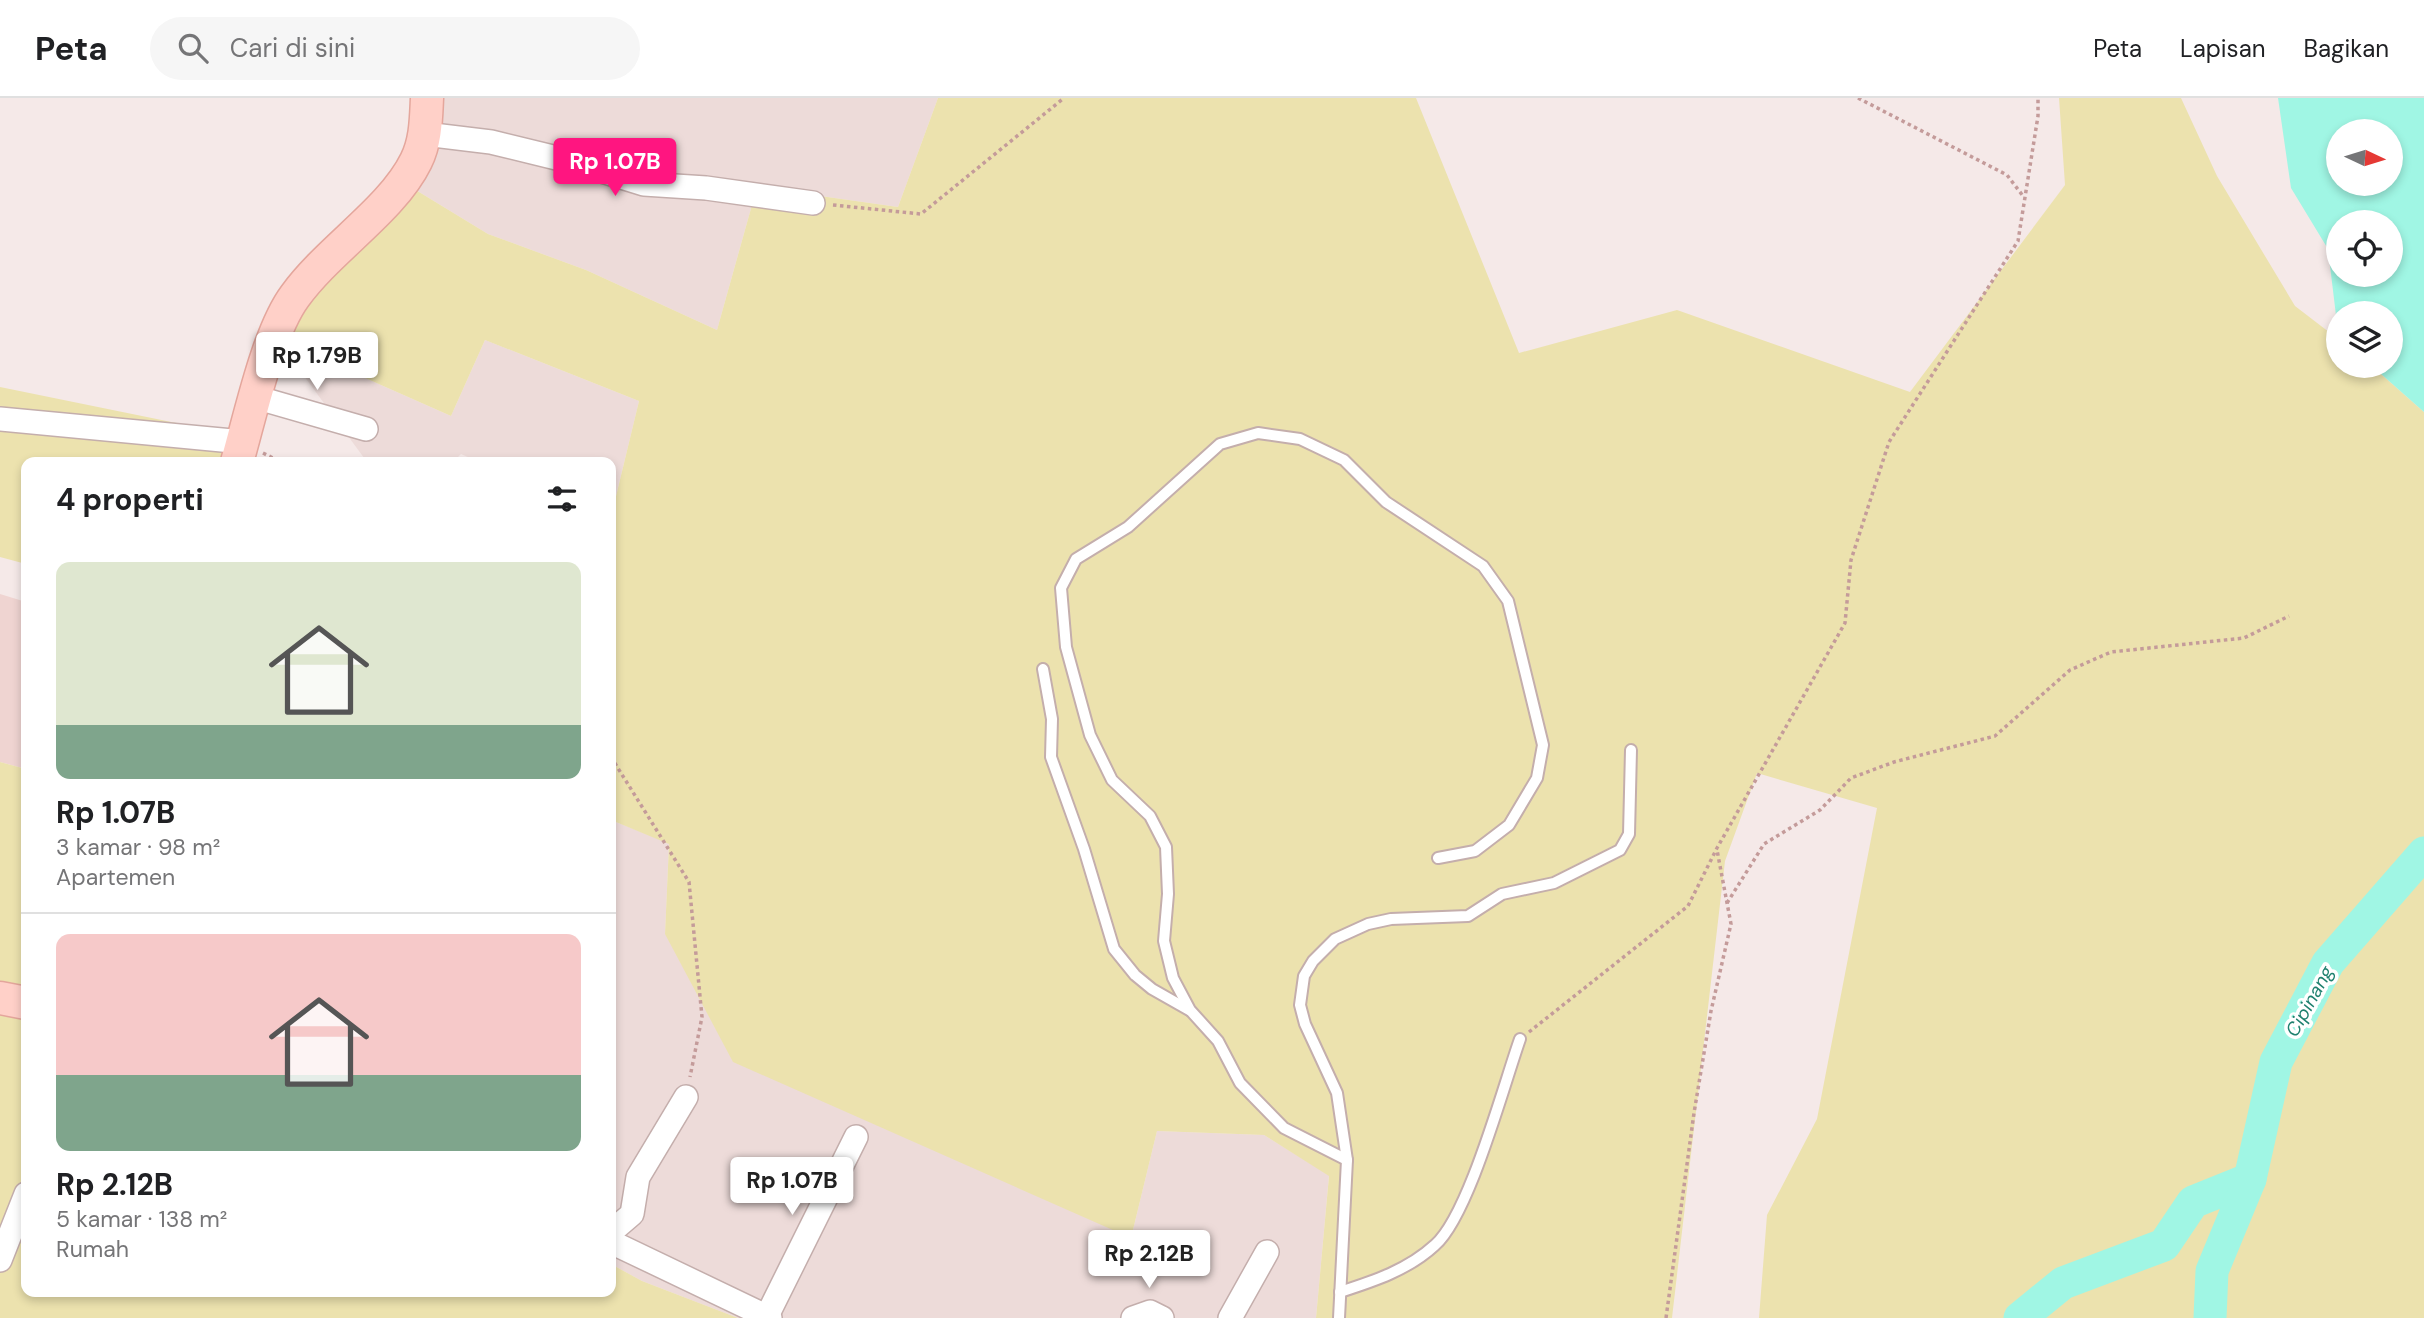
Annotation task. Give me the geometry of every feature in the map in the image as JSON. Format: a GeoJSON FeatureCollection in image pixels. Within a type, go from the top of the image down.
{"type":"FeatureCollection","features":[{"type":"Feature","properties":{"kind":"main road"},"geometry":{"type":"LineString","coordinates":[[240,452],[280,323],[294,297],[319,266],[400,186],[417,160],[425,134],[427,98]]}},
{"type":"Feature","properties":{"kind":"main road"},"geometry":{"type":"LineString","coordinates":[[0,998],[21,1002]]}},
{"type":"Feature","properties":{"kind":"street"},"geometry":{"type":"LineString","coordinates":[[425,134],[491,142],[573,162],[644,184],[706,188],[813,203]]}},
{"type":"Feature","properties":{"kind":"street"},"geometry":{"type":"LineString","coordinates":[[255,397],[366,429]]}},
{"type":"Feature","properties":{"kind":"street"},"geometry":{"type":"LineString","coordinates":[[0,419],[240,452]]}},
{"type":"Feature","properties":{"kind":"street"},"geometry":{"type":"LineString","coordinates":[[616,1228],[632,1214],[638,1177],[685,1097]]}},
{"type":"Feature","properties":{"kind":"street"},"geometry":{"type":"LineString","coordinates":[[616,1244],[768,1317],[856,1138]]}},
{"type":"Feature","properties":{"kind":"street"},"geometry":{"type":"LineString","coordinates":[[0,1260],[21,1207]]}},
{"type":"Feature","properties":{"kind":"street"},"geometry":{"type":"LineString","coordinates":[[1230,1318],[1268,1252]]}},
{"type":"Feature","properties":{"kind":"street"},"geometry":{"type":"LineString","coordinates":[[1133,1318],[1150,1312],[1162,1318]]}},
{"type":"Feature","properties":{"kind":"lane"},"geometry":{"type":"LineString","coordinates":[[1347,1160],[1284,1128],[1240,1083],[1218,1041],[1190,1010],[1173,978],[1164,941],[1168,894],[1166,847],[1150,816],[1112,780],[1090,735],[1066,647],[1061,588],[1076,559],[1128,527],[1220,444],[1258,433],[1300,439],[1344,460],[1386,502],[1483,566],[1508,601],[1543,744],[1537,779],[1508,825],[1475,851],[1438,858]]}},
{"type":"Feature","properties":{"kind":"lane"},"geometry":{"type":"LineString","coordinates":[[1043,669],[1052,719],[1051,757],[1084,849],[1114,949],[1135,975],[1152,989],[1190,1010]]}},
{"type":"Feature","properties":{"kind":"lane"},"geometry":{"type":"LineString","coordinates":[[1339,1318],[1347,1160],[1337,1093],[1305,1024],[1300,1006],[1304,976],[1313,961],[1335,939],[1368,924],[1391,919],[1468,916],[1502,894],[1554,883],[1620,850],[1629,834],[1631,750]]}},
{"type":"Feature","properties":{"kind":"lane"},"geometry":{"type":"LineString","coordinates":[[1340,1292],[1389,1276],[1436,1245],[1461,1208],[1520,1039]]}},
{"type":"Feature","properties":{"kind":"path"},"geometry":{"type":"LineString","coordinates":[[813,203],[921,214],[1065,98]]}},
{"type":"Feature","properties":{"kind":"path"},"geometry":{"type":"LineString","coordinates":[[1858,98],[2007,175],[2023,196]]}},
{"type":"Feature","properties":{"kind":"path"},"geometry":{"type":"LineString","coordinates":[[1520,1039],[1688,906],[1717,848],[1845,623],[1851,560],[1889,442],[2018,241],[2023,196],[2038,117],[2038,98]]}},
{"type":"Feature","properties":{"kind":"path"},"geometry":{"type":"LineString","coordinates":[[1727,903],[1764,844],[1820,810],[1851,778],[1895,762],[1994,736],[2070,670],[2111,652],[2244,638],[2289,616]]}},
{"type":"Feature","properties":{"kind":"path"},"geometry":{"type":"LineString","coordinates":[[616,765],[689,882],[702,1017],[685,1097]]}},
{"type":"Feature","properties":{"kind":"path"},"geometry":{"type":"LineString","coordinates":[[1666,1318],[1694,1112],[1711,1012],[1731,924],[1717,848]]}},
{"type":"Feature","properties":{"kind":"shaded area"},"geometry":{"type":"Polygon","coordinates":[[[425,98],[938,98],[898,207],[757,187],[717,330],[586,270],[488,234],[401,181],[425,98]]]}},
{"type":"Feature","properties":{"kind":"shaded area"},"geometry":{"type":"Polygon","coordinates":[[[938,98],[1416,98],[1519,353],[1677,310],[1910,392],[2065,185],[2059,98],[2181,98],[2217,176],[2295,306],[2326,330],[2326,378],[2386,378],[2424,412],[2424,1318],[1759,1318],[1767,1215],[1817,1119],[1877,808],[1757,773],[1725,861],[1672,1318],[1316,1318],[1329,1176],[1264,1135],[1157,1131],[1131,1238],[733,1062],[665,934],[669,844],[616,822],[616,496],[639,401],[485,340],[451,416],[277,339],[401,181],[488,234],[586,270],[717,330],[757,187],[898,207],[938,98]]]}},
{"type":"Feature","properties":{"kind":"shaded area"},"geometry":{"type":"Polygon","coordinates":[[[2278,98],[2424,98],[2424,412],[2386,378],[2403,378],[2403,301],[2334,301],[2333,287],[2403,287],[2403,210],[2326,210],[2326,246],[2291,188],[2278,98]]]}},
{"type":"Feature","properties":{"kind":"shaded area"},"geometry":{"type":"Polygon","coordinates":[[[277,339],[451,416],[485,340],[639,401],[616,496],[616,457],[468,457],[461,454],[458,457],[363,457],[277,339]]]}},
{"type":"Feature","properties":{"kind":"shaded area"},"geometry":{"type":"Polygon","coordinates":[[[0,387],[235,435],[230,457],[21,457],[21,563],[0,557],[0,387]]]}},
{"type":"Feature","properties":{"kind":"shaded area"},"geometry":{"type":"Polygon","coordinates":[[[0,594],[21,600],[21,768],[0,762],[0,594]]]}},
{"type":"Feature","properties":{"kind":"shaded area"},"geometry":{"type":"Polygon","coordinates":[[[0,762],[21,768],[21,1297],[616,1297],[616,1267],[642,1281],[738,1318],[0,1318],[0,762]]]}},
{"type":"Feature","properties":{"kind":"shaded area"},"geometry":{"type":"Polygon","coordinates":[[[616,822],[669,843],[665,934],[1131,1238],[1157,1131],[1264,1135],[1329,1175],[1316,1318],[738,1318],[642,1281],[616,1267],[616,822]]]}},
{"type":"Feature","properties":{"kind":"waterway","name":"Cipinang"},"geometry":{"type":"LineString","coordinates":[[2210,1318],[2212,1271],[2250,1179],[2276,1062],[2328,963],[2424,853]]}},
{"type":"Feature","properties":{"kind":"waterway","name":"Cipinang"},"geometry":{"type":"LineString","coordinates":[[2020,1318],[2063,1283],[2164,1245],[2193,1202],[2250,1179]]}}]}
